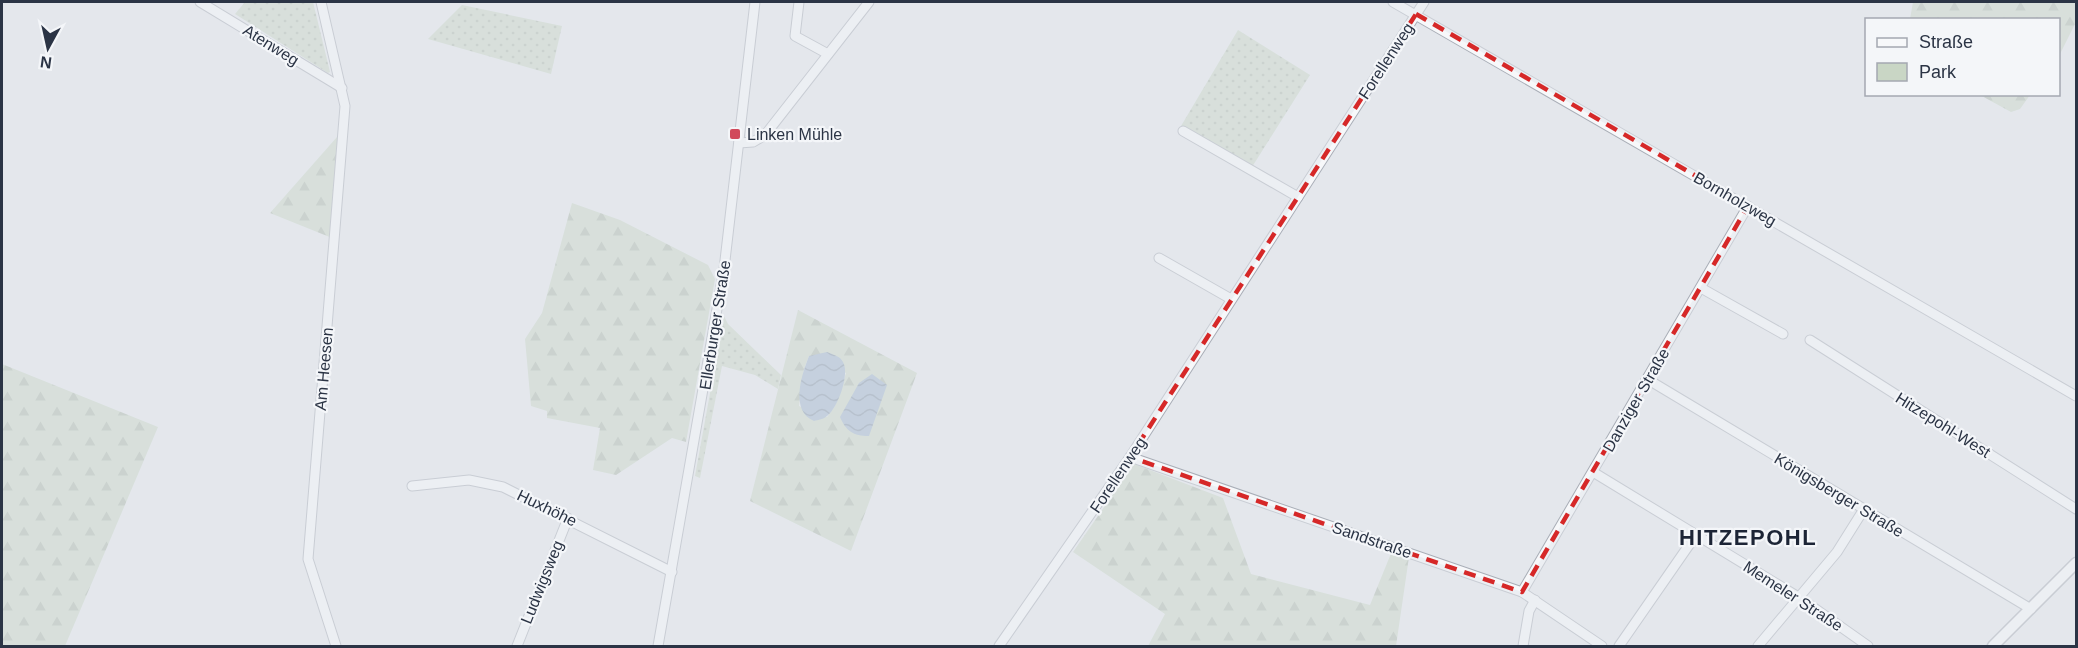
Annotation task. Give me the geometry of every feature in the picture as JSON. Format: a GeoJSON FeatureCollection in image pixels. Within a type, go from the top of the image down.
{"type":"FeatureCollection","features":[{"type":"Feature","properties":{"kind":"street","name":"Atenweg"},"geometry":{"type":"LineString","coordinates":[[200,2],[342,88]]}},
{"type":"Feature","properties":{"kind":"street","name":"Am Heesen"},"geometry":{"type":"LineString","coordinates":[[321,2],[342,88],[345,124],[308,550],[311,569],[336,646]]}},
{"type":"Feature","properties":{"kind":"street","name":"Ellerburger Straße"},"geometry":{"type":"LineString","coordinates":[[658,646],[713,339],[755,2]]}},
{"type":"Feature","properties":{"kind":"street"},"geometry":{"type":"LineString","coordinates":[[799,2],[795,36],[828,54]]}},
{"type":"Feature","properties":{"kind":"street"},"geometry":{"type":"LineString","coordinates":[[739,143],[753,142],[765,135],[869,2]]}},
{"type":"Feature","properties":{"kind":"street","name":"Bornholzweg"},"geometry":{"type":"LineString","coordinates":[[1393,2],[2076,396]]}},
{"type":"Feature","properties":{"kind":"street","name":"Forellenweg"},"geometry":{"type":"LineString","coordinates":[[999,646],[1130,457],[1424,2]]}},
{"type":"Feature","properties":{"kind":"street"},"geometry":{"type":"LineString","coordinates":[[1183,131],[1298,197]]}},
{"type":"Feature","properties":{"kind":"street","name":"Danziger Straße"},"geometry":{"type":"LineString","coordinates":[[1522,592],[1748,206]]}},
{"type":"Feature","properties":{"kind":"street"},"geometry":{"type":"LineString","coordinates":[[1159,258],[1231,299]]}},
{"type":"Feature","properties":{"kind":"street"},"geometry":{"type":"LineString","coordinates":[[1701,288],[1784,334]]}},
{"type":"Feature","properties":{"kind":"street","name":"Hitzepohl-West"},"geometry":{"type":"LineString","coordinates":[[1810,340],[2076,509]]}},
{"type":"Feature","properties":{"kind":"street","name":"Königsberger Straße"},"geometry":{"type":"LineString","coordinates":[[1647,379],[2031,609]]}},
{"type":"Feature","properties":{"kind":"street","name":"Sandstraße"},"geometry":{"type":"LineString","coordinates":[[1130,457],[1522,592],[1602,646]]}},
{"type":"Feature","properties":{"kind":"street","name":"Memeler Straße"},"geometry":{"type":"LineString","coordinates":[[1593,472],[1800,598],[1868,646]]}},
{"type":"Feature","properties":{"kind":"street","name":"Huxhöhe"},"geometry":{"type":"LineString","coordinates":[[412,486],[469,480],[503,487],[672,572]]}},
{"type":"Feature","properties":{"kind":"street"},"geometry":{"type":"LineString","coordinates":[[1758,646],[1837,552],[1863,509]]}},
{"type":"Feature","properties":{"kind":"street","name":"Ludwigsweg"},"geometry":{"type":"LineString","coordinates":[[517,646],[568,518]]}},
{"type":"Feature","properties":{"kind":"street"},"geometry":{"type":"LineString","coordinates":[[1619,646],[1696,535]]}},
{"type":"Feature","properties":{"kind":"street"},"geometry":{"type":"LineString","coordinates":[[1993,646],[2076,563]]}},
{"type":"Feature","properties":{"kind":"street"},"geometry":{"type":"LineString","coordinates":[[1523,646],[1529,611],[1535,600]]}},
{"type":"Feature","properties":{"kind":"highlighted area"},"geometry":{"type":"Polygon","coordinates":[[[1416,14],[1748,206],[1522,592],[1130,457],[1416,14]]]}},
{"type":"Feature","properties":{"kind":"green space"},"geometry":{"type":"Polygon","coordinates":[[[245,2],[313,2],[330,72],[328,73],[235,14],[245,2]]]}},
{"type":"Feature","properties":{"kind":"green space"},"geometry":{"type":"Polygon","coordinates":[[[1913,2],[2076,2],[2076,22],[2060,54],[2060,18],[1910,18],[1913,2]]]}},
{"type":"Feature","properties":{"kind":"green space"},"geometry":{"type":"Polygon","coordinates":[[[462,5],[562,26],[551,74],[428,39],[462,5]]]}},
{"type":"Feature","properties":{"kind":"green space"},"geometry":{"type":"Polygon","coordinates":[[[1238,30],[1310,75],[1252,167],[1181,126],[1238,30]]]}},
{"type":"Feature","properties":{"kind":"green space"},"geometry":{"type":"Polygon","coordinates":[[[1982,96],[2029,96],[2020,109],[2011,112],[1982,96]]]}},
{"type":"Feature","properties":{"kind":"green space"},"geometry":{"type":"Polygon","coordinates":[[[337,137],[340,139],[332,238],[270,213],[337,137]]]}},
{"type":"Feature","properties":{"kind":"green space"},"geometry":{"type":"Polygon","coordinates":[[[572,203],[620,220],[708,265],[715,279],[686,442],[672,438],[616,475],[593,470],[600,428],[547,418],[547,411],[531,406],[525,339],[542,313],[572,203]]]}},
{"type":"Feature","properties":{"kind":"green space"},"geometry":{"type":"Polygon","coordinates":[[[798,310],[917,373],[851,551],[750,501],[798,310]],[[809,356],[804,369],[799,406],[827,417],[835,406],[846,373],[809,356]]]}},
{"type":"Feature","properties":{"kind":"green space"},"geometry":{"type":"Polygon","coordinates":[[[724,316],[728,324],[781,375],[778,389],[755,375],[722,366],[700,478],[695,476],[724,316]]]}},
{"type":"Feature","properties":{"kind":"green space"},"geometry":{"type":"Polygon","coordinates":[[[2,364],[158,427],[65,646],[2,646],[2,364]]]}},
{"type":"Feature","properties":{"kind":"green space"},"geometry":{"type":"Polygon","coordinates":[[[1134,464],[1223,498],[1251,574],[1370,605],[1392,551],[1409,557],[1396,646],[1148,646],[1165,614],[1073,552],[1134,464]]]}},
{"type":"Feature","properties":{"kind":"water"},"geometry":{"type":"Polygon","coordinates":[[[827,352],[843,362],[844,382],[839,399],[831,412],[824,418],[814,421],[802,409],[801,383],[809,356],[827,352]]]}},
{"type":"Feature","properties":{"kind":"water"},"geometry":{"type":"Polygon","coordinates":[[[872,374],[887,385],[869,436],[854,434],[845,426],[840,417],[859,383],[872,374]]]}},
{"type":"Feature","properties":{"kind":"place","name":"Linken Mühle"},"geometry":{"type":"Point","coordinates":[735,134]}},
{"type":"Feature","properties":{"kind":"district","name":"HITZEPOHL"},"geometry":{"type":"Point","coordinates":[1748,537]}}]}
